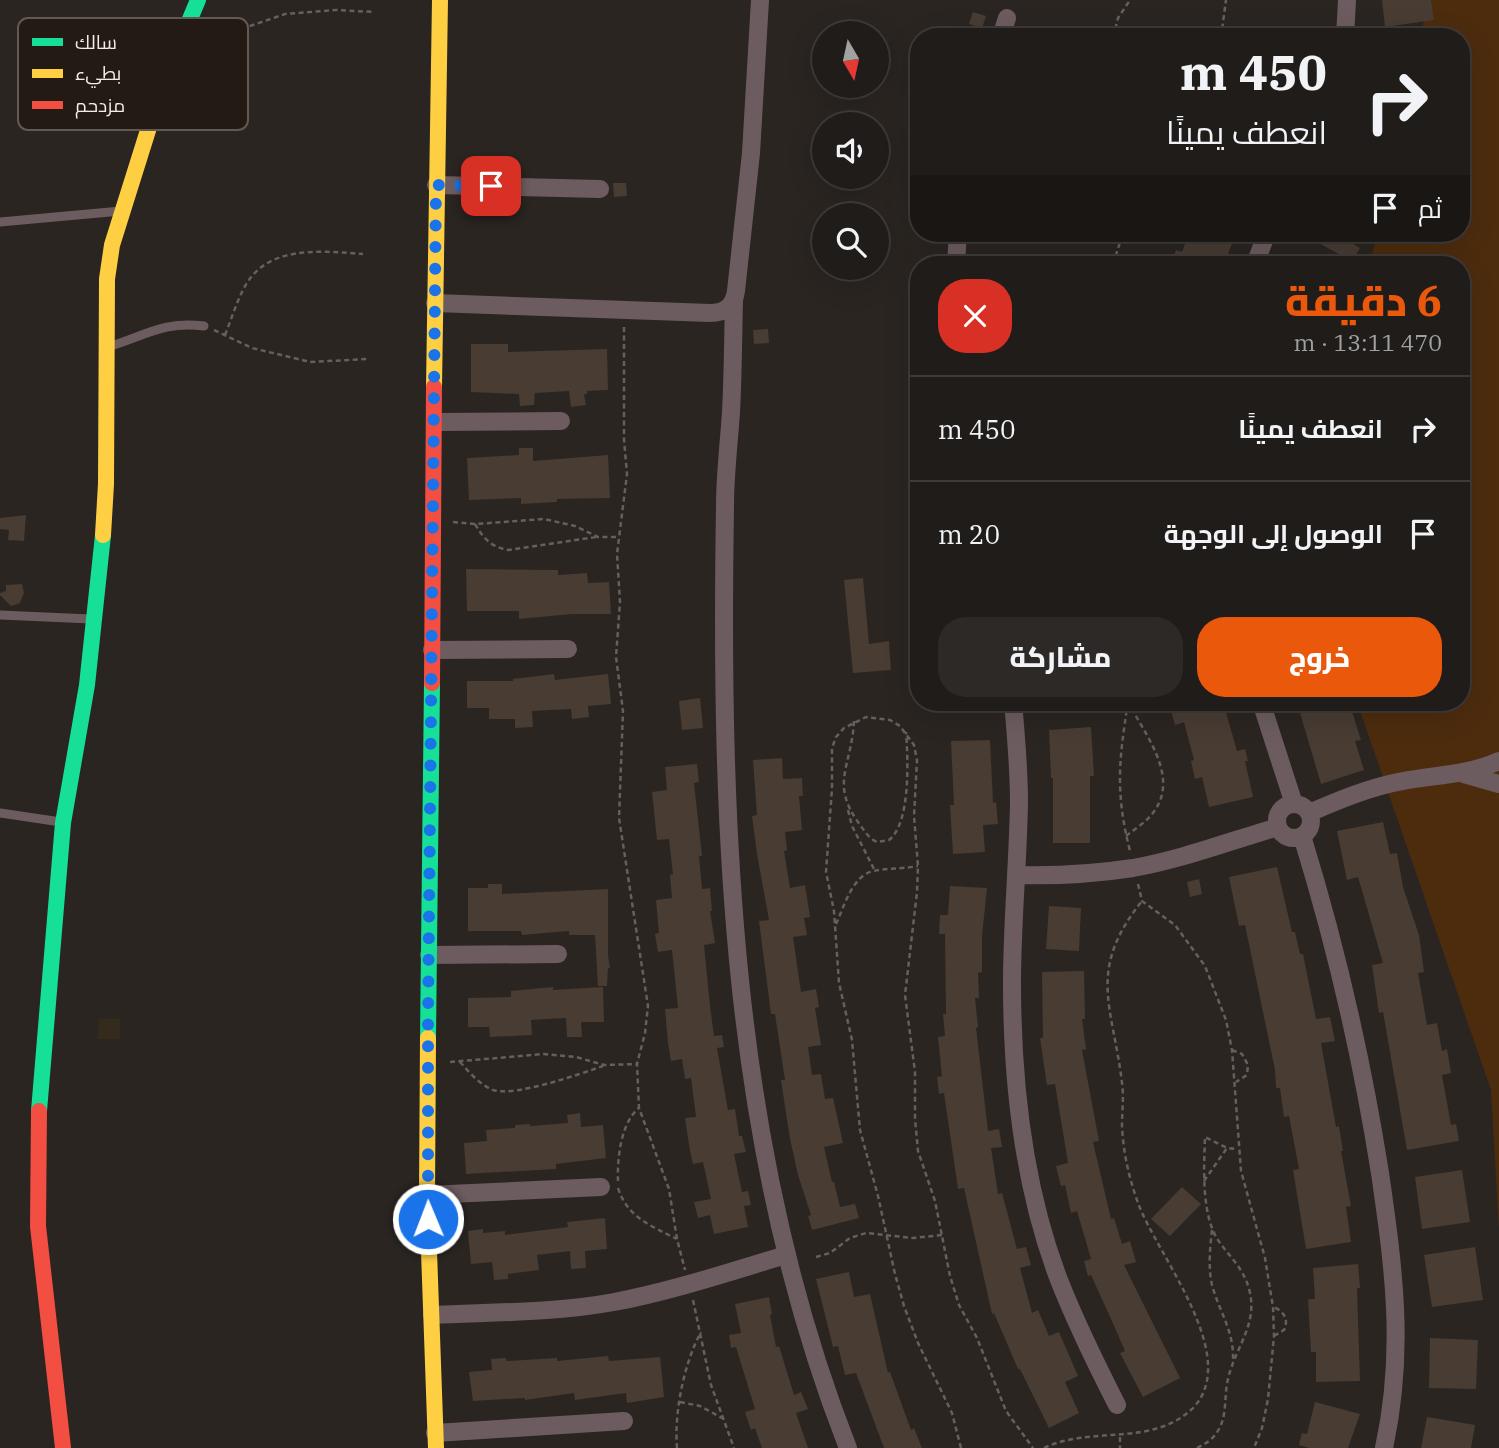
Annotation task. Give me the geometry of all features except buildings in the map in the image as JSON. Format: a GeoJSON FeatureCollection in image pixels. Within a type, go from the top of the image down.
{"type":"FeatureCollection","features":[{"type":"Feature","properties":{"kind":"street"},"geometry":{"type":"LineString","coordinates":[[191,18],[198,0]]}},
{"type":"Feature","properties":{"kind":"street"},"geometry":{"type":"LineString","coordinates":[[440,0],[427,1195],[435,1441],[624,1421]]}},
{"type":"Feature","properties":{"kind":"street"},"geometry":{"type":"LineString","coordinates":[[760,0],[751,153],[734,302],[725,515],[725,725],[729,860],[754,1092],[764,1153],[786,1255],[819,1370],[848,1448]]}},
{"type":"Feature","properties":{"kind":"street"},"geometry":{"type":"LineString","coordinates":[[1345,28],[1347,0]]}},
{"type":"Feature","properties":{"kind":"street"},"geometry":{"type":"LineString","coordinates":[[1004,28],[1007,18]]}},
{"type":"Feature","properties":{"kind":"street"},"geometry":{"type":"LineString","coordinates":[[63,1448],[42,1275],[36,1190],[40,1094],[63,822],[96,620],[106,484],[107,279],[112,245],[149,130]]}},
{"type":"Feature","properties":{"kind":"street"},"geometry":{"type":"LineString","coordinates":[[436,185],[600,189]]}},
{"type":"Feature","properties":{"kind":"street"},"geometry":{"type":"LineString","coordinates":[[435,303],[715,313],[726,310],[734,302]]}},
{"type":"Feature","properties":{"kind":"street"},"geometry":{"type":"LineString","coordinates":[[435,422],[561,421]]}},
{"type":"Feature","properties":{"kind":"street"},"geometry":{"type":"LineString","coordinates":[[432,650],[568,649]]}},
{"type":"Feature","properties":{"kind":"street"},"geometry":{"type":"LineString","coordinates":[[1014,711],[1019,800],[1012,982],[1018,1102],[1031,1185],[1058,1278],[1076,1322],[1117,1405]]}},
{"type":"Feature","properties":{"kind":"street"},"geometry":{"type":"LineString","coordinates":[[1264,711],[1302,808],[1310,828],[1302,836],[1288,837],[1278,827],[1278,816],[1284,807],[1302,808],[1389,784],[1461,773],[1499,761]]}},
{"type":"Feature","properties":{"kind":"street"},"geometry":{"type":"LineString","coordinates":[[1461,773],[1499,783]]}},
{"type":"Feature","properties":{"kind":"street"},"geometry":{"type":"LineString","coordinates":[[1016,875],[1075,874],[1134,868],[1278,827]]}},
{"type":"Feature","properties":{"kind":"street"},"geometry":{"type":"LineString","coordinates":[[1302,836],[1344,988],[1386,1214],[1395,1291],[1397,1356],[1395,1388],[1384,1448]]}},
{"type":"Feature","properties":{"kind":"street"},"geometry":{"type":"LineString","coordinates":[[429,955],[558,954]]}},
{"type":"Feature","properties":{"kind":"street"},"geometry":{"type":"LineString","coordinates":[[427,1195],[601,1187]]}},
{"type":"Feature","properties":{"kind":"street"},"geometry":{"type":"LineString","coordinates":[[432,1315],[587,1306],[639,1297],[786,1255]]}},
{"type":"Feature","properties":{"kind":"lane"},"geometry":{"type":"LineString","coordinates":[[0,222],[122,211]]}},
{"type":"Feature","properties":{"kind":"lane"},"geometry":{"type":"LineString","coordinates":[[106,348],[167,325],[204,326]]}},
{"type":"Feature","properties":{"kind":"lane"},"geometry":{"type":"LineString","coordinates":[[0,615],[96,620]]}},
{"type":"Feature","properties":{"kind":"lane"},"geometry":{"type":"LineString","coordinates":[[0,813],[63,822]]}},
{"type":"Feature","properties":{"kind":"path"},"geometry":{"type":"LineString","coordinates":[[1115,28],[1118,18],[1130,0]]}},
{"type":"Feature","properties":{"kind":"path"},"geometry":{"type":"LineString","coordinates":[[1222,28],[1226,0]]}},
{"type":"Feature","properties":{"kind":"path"},"geometry":{"type":"LineString","coordinates":[[248,27],[285,14],[336,10],[373,12]]}},
{"type":"Feature","properties":{"kind":"path"},"geometry":{"type":"LineString","coordinates":[[225,335],[244,287],[269,260],[314,250],[363,254]]}},
{"type":"Feature","properties":{"kind":"path"},"geometry":{"type":"LineString","coordinates":[[624,310],[624,440],[627,474],[618,537],[620,602],[616,657],[624,711],[619,818],[648,1006],[637,1064],[639,1108],[669,1189],[677,1238],[701,1332],[711,1385],[734,1448]]}},
{"type":"Feature","properties":{"kind":"path"},"geometry":{"type":"LineString","coordinates":[[204,326],[252,348],[310,362],[368,359]]}},
{"type":"Feature","properties":{"kind":"path"},"geometry":{"type":"LineString","coordinates":[[451,522],[475,524],[544,519],[575,526],[598,537]]}},
{"type":"Feature","properties":{"kind":"path"},"geometry":{"type":"LineString","coordinates":[[475,524],[487,541],[508,550],[598,537],[618,537]]}},
{"type":"Feature","properties":{"kind":"path"},"geometry":{"type":"LineString","coordinates":[[1127,711],[1120,756],[1119,788],[1126,836],[1142,901],[1175,925],[1205,966],[1226,1020],[1232,1050],[1238,1149],[1245,1192],[1265,1258],[1273,1307],[1266,1414],[1254,1448]]}},
{"type":"Feature","properties":{"kind":"path"},"geometry":{"type":"LineString","coordinates":[[1126,836],[1157,808],[1164,784],[1158,759],[1133,711]]}},
{"type":"Feature","properties":{"kind":"path"},"geometry":{"type":"LineString","coordinates":[[961,1448],[947,1399],[924,1357],[904,1306],[860,1130],[855,1063],[839,983],[835,925],[826,872],[832,748],[836,737],[854,721],[866,717],[890,720],[906,731],[914,745],[917,760],[914,816],[918,866],[905,995],[915,1072],[918,1151],[935,1201],[950,1276],[959,1305],[978,1338],[1006,1411],[1033,1448]]}},
{"type":"Feature","properties":{"kind":"path"},"geometry":{"type":"LineString","coordinates":[[854,721],[851,751],[843,783],[852,826],[875,871]]}},
{"type":"Feature","properties":{"kind":"path"},"geometry":{"type":"LineString","coordinates":[[848,808],[872,839],[884,842],[894,836],[907,793],[906,731]]}},
{"type":"Feature","properties":{"kind":"path"},"geometry":{"type":"LineString","coordinates":[[835,925],[858,880],[875,871],[918,866]]}},
{"type":"Feature","properties":{"kind":"path"},"geometry":{"type":"LineString","coordinates":[[1044,1448],[1075,1439],[1120,1437],[1154,1431],[1179,1419],[1199,1400],[1208,1377],[1206,1348],[1197,1314],[1164,1258],[1139,1206],[1127,1166],[1124,1145],[1122,1082],[1107,1006],[1108,972],[1116,942],[1130,916],[1142,901]]}},
{"type":"Feature","properties":{"kind":"path"},"geometry":{"type":"LineString","coordinates":[[1232,1050],[1242,1054],[1248,1065],[1247,1075],[1236,1082]]}},
{"type":"Feature","properties":{"kind":"path"},"geometry":{"type":"LineString","coordinates":[[446,1061],[544,1054],[576,1057],[604,1066]]}},
{"type":"Feature","properties":{"kind":"path"},"geometry":{"type":"LineString","coordinates":[[460,1062],[487,1087],[501,1091],[567,1078],[604,1066],[637,1064]]}},
{"type":"Feature","properties":{"kind":"path"},"geometry":{"type":"LineString","coordinates":[[639,1108],[630,1117],[622,1146],[618,1189],[626,1206],[640,1221],[677,1238]]}},
{"type":"Feature","properties":{"kind":"path"},"geometry":{"type":"LineString","coordinates":[[1233,1362],[1230,1328],[1216,1297],[1210,1272],[1212,1230],[1204,1181],[1205,1137],[1227,1148],[1238,1149]]}},
{"type":"Feature","properties":{"kind":"path"},"geometry":{"type":"LineString","coordinates":[[1204,1181],[1227,1148]]}},
{"type":"Feature","properties":{"kind":"path"},"geometry":{"type":"LineString","coordinates":[[1196,1448],[1208,1443],[1219,1430],[1226,1384],[1249,1328],[1251,1316],[1250,1290],[1239,1266],[1212,1230]]}},
{"type":"Feature","properties":{"kind":"path"},"geometry":{"type":"LineString","coordinates":[[816,1257],[830,1253],[860,1234],[914,1238],[942,1235]]}},
{"type":"Feature","properties":{"kind":"path"},"geometry":{"type":"LineString","coordinates":[[1273,1307],[1280,1311],[1286,1320],[1284,1330],[1273,1336]]}},
{"type":"Feature","properties":{"kind":"path"},"geometry":{"type":"LineString","coordinates":[[677,1448],[680,1402],[694,1344],[701,1332]]}},
{"type":"Feature","properties":{"kind":"path"},"geometry":{"type":"LineString","coordinates":[[680,1402],[700,1406],[722,1418]]}},
{"type":"Feature","properties":{"kind":"path"},"geometry":{"type":"LineString","coordinates":[[1120,1437],[1120,1448]]}},
{"type":"Feature","properties":{"kind":"shaded area"},"geometry":{"type":"Polygon","coordinates":[[[1429,0],[1499,0],[1499,1229],[1491,1090],[1360,711],[1470,711],[1470,256],[1372,256],[1375,242],[1470,242],[1470,28],[1422,28],[1429,0]]]}},
{"type":"Feature","properties":{"kind":"shaded area"},"geometry":{"type":"Polygon","coordinates":[[[99,1019],[120,1019],[120,1039],[98,1039],[99,1019]]]}},
{"type":"Feature","properties":{"kind":"traffic: fast"},"geometry":{"type":"LineString","coordinates":[[190,18],[198,0]]}},
{"type":"Feature","properties":{"kind":"traffic: fast"},"geometry":{"type":"LineString","coordinates":[[39,1111],[63,823],[87,685],[103,535]]}},
{"type":"Feature","properties":{"kind":"traffic: fast"},"geometry":{"type":"LineString","coordinates":[[428,1038],[432,683]]}},
{"type":"Feature","properties":{"kind":"traffic: slow"},"geometry":{"type":"LineString","coordinates":[[434,387],[440,0]]}},
{"type":"Feature","properties":{"kind":"traffic: slow"},"geometry":{"type":"LineString","coordinates":[[103,535],[106,484],[107,279],[112,245],[148,130]]}},
{"type":"Feature","properties":{"kind":"traffic: slow"},"geometry":{"type":"LineString","coordinates":[[428,1038],[427,1195],[436,1448]]}},
{"type":"Feature","properties":{"kind":"traffic: jam"},"geometry":{"type":"LineString","coordinates":[[432,683],[434,387]]}},
{"type":"Feature","properties":{"kind":"traffic: jam"},"geometry":{"type":"LineString","coordinates":[[39,1111],[38,1226],[63,1448]]}},
{"type":"Feature","properties":{"kind":"route"},"geometry":{"type":"LineString","coordinates":[[428,1219],[436,185],[491,186]]}}]}
